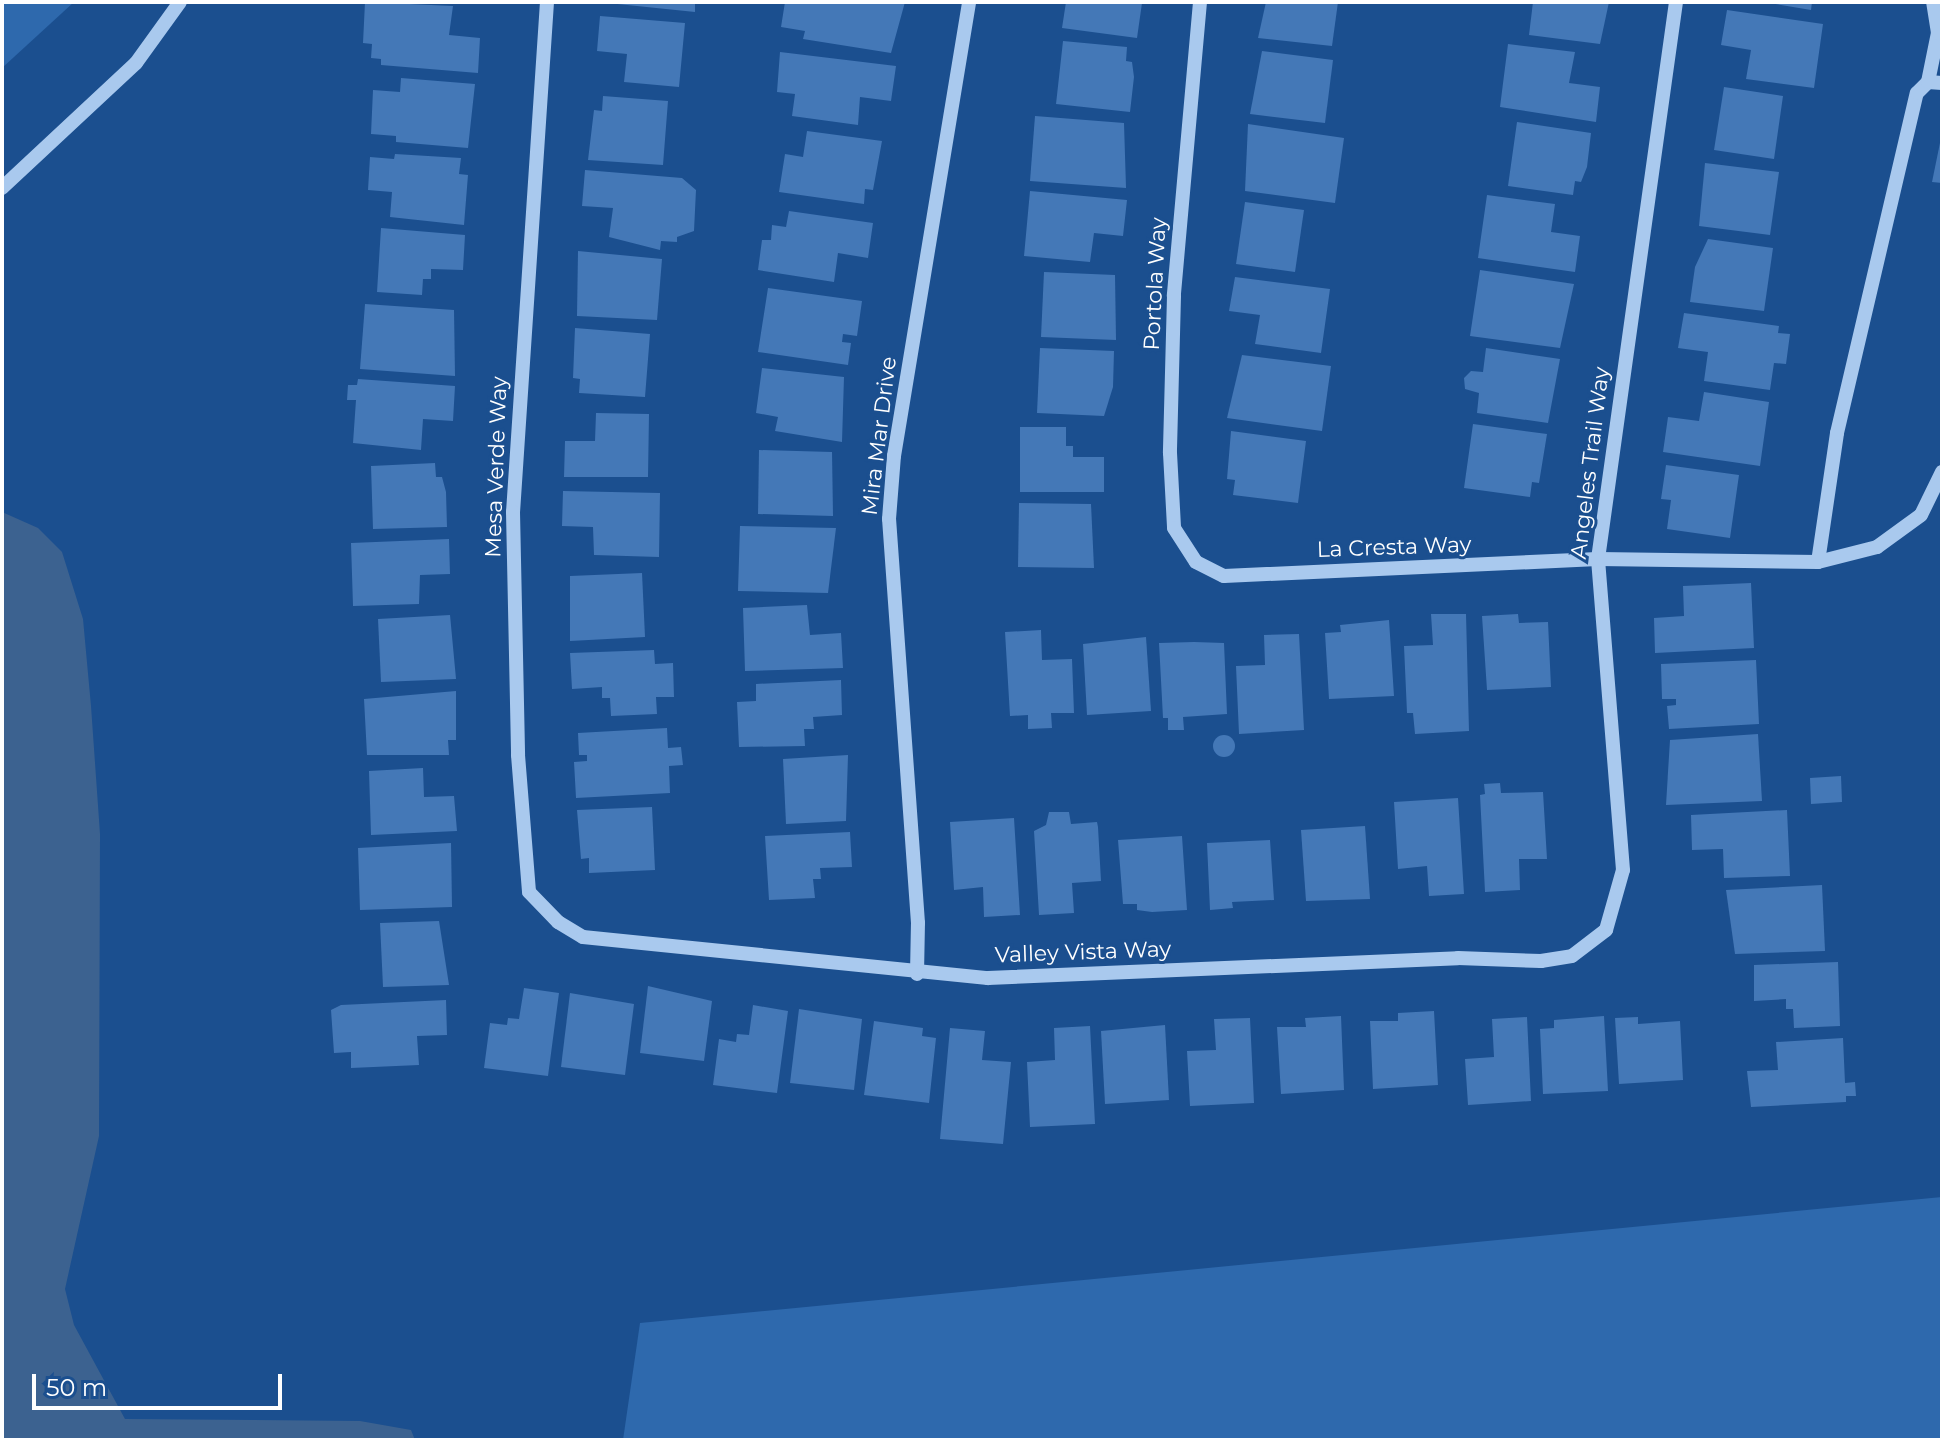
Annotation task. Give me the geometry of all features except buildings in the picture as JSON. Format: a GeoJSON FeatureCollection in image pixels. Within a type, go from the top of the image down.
{"type":"FeatureCollection","features":[{"type":"Feature","properties":{"kind":"street"},"geometry":{"type":"LineString","coordinates":[[2,188],[136,63],[180,2]]}},
{"type":"Feature","properties":{"kind":"street","name":"Mesa Verde Way"},"geometry":{"type":"LineString","coordinates":[[547,2],[513,512],[524,865],[529,892],[558,922]]}},
{"type":"Feature","properties":{"kind":"street","name":"Mira Mar Drive"},"geometry":{"type":"LineString","coordinates":[[917,974],[918,923],[889,519],[894,456],[969,2]]}},
{"type":"Feature","properties":{"kind":"street","name":"Portola Way"},"geometry":{"type":"LineString","coordinates":[[1196,562],[1174,528],[1170,453],[1174,296],[1200,2]]}},
{"type":"Feature","properties":{"kind":"street","name":"Angeles Trail Way"},"geometry":{"type":"LineString","coordinates":[[1606,930],[1623,870],[1598,559],[1676,2]]}},
{"type":"Feature","properties":{"kind":"street"},"geometry":{"type":"LineString","coordinates":[[1818,562],[1837,433],[1917,93],[1935,82],[1938,33],[1933,2]]}},
{"type":"Feature","properties":{"kind":"street","name":"La Cresta Way"},"geometry":{"type":"LineString","coordinates":[[1196,562],[1224,576],[1598,559],[1818,562],[1877,547],[1921,515],[1942,472]]}},
{"type":"Feature","properties":{"kind":"street","name":"Valley Vista Way"},"geometry":{"type":"LineString","coordinates":[[558,922],[583,937],[917,974],[988,978],[1458,958],[1541,961],[1572,956],[1606,930]]}},
{"type":"Feature","properties":{"kind":"shaded area"},"geometry":{"type":"Polygon","coordinates":[[[2,2],[74,2],[2,68],[2,2]]]}},
{"type":"Feature","properties":{"kind":"shaded area"},"geometry":{"type":"Polygon","coordinates":[[[2,512],[38,528],[62,552],[83,619],[91,706],[100,834],[99,1136],[65,1289],[74,1325],[125,1419],[360,1421],[411,1430],[415,1440],[2,1440],[2,512]]]}},
{"type":"Feature","properties":{"kind":"shaded area"},"geometry":{"type":"Polygon","coordinates":[[[1942,1197],[1942,1440],[623,1440],[640,1323],[1942,1197]]]}}]}
